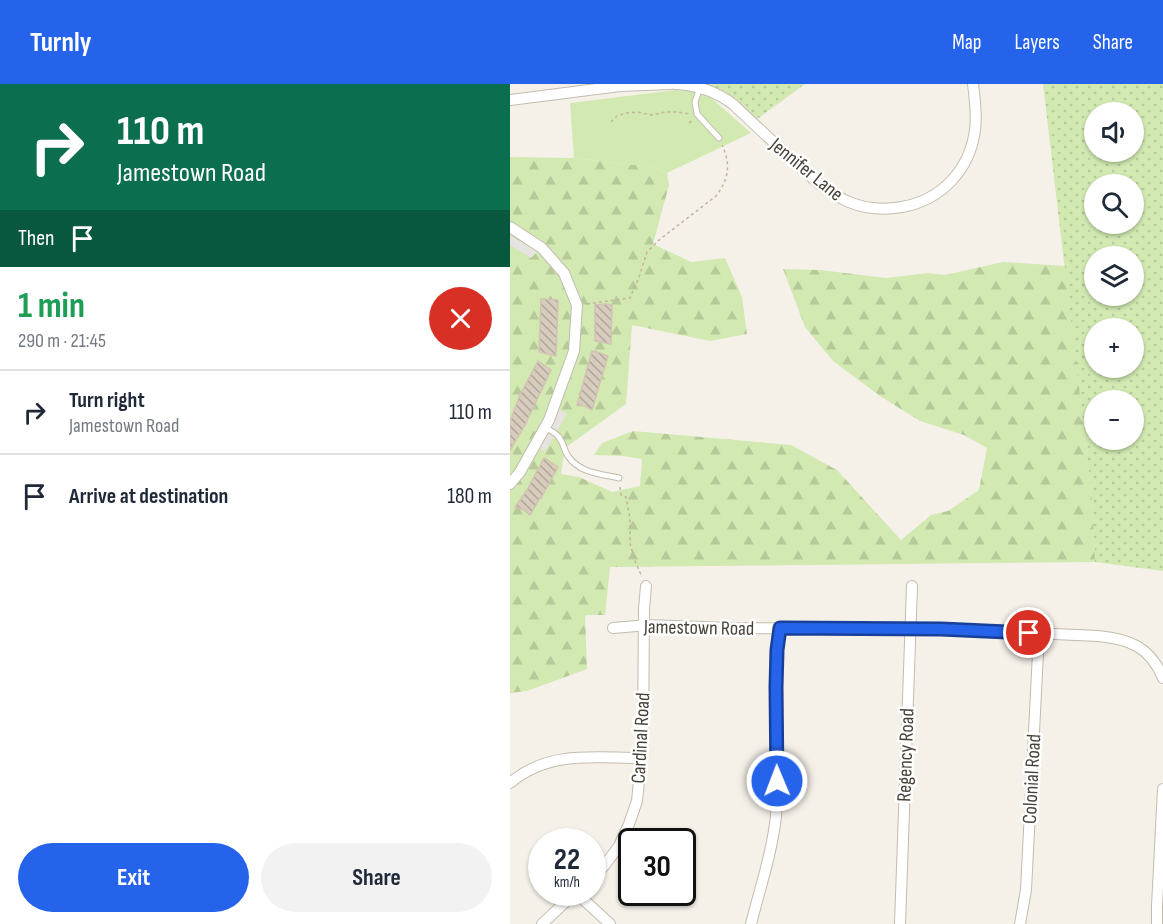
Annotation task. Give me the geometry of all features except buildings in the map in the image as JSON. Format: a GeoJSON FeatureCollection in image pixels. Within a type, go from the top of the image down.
{"type":"FeatureCollection","features":[{"type":"Feature","properties":{"kind":"street"},"geometry":{"type":"LineString","coordinates":[[510,100],[610,87],[670,84]]}},
{"type":"Feature","properties":{"kind":"street","name":"Jennifer Lane"},"geometry":{"type":"LineString","coordinates":[[675,84],[712,91],[734,105],[826,189],[862,207],[888,209],[913,205],[930,198],[944,188],[960,171],[970,151],[976,128],[973,84]]}},
{"type":"Feature","properties":{"kind":"street"},"geometry":{"type":"LineString","coordinates":[[510,227],[542,248],[564,273],[578,305],[574,351],[549,420],[520,472],[510,484]]}},
{"type":"Feature","properties":{"kind":"street","name":"Cardinal Road"},"geometry":{"type":"LineString","coordinates":[[606,862],[619,846],[637,801],[644,710],[646,586]]}},
{"type":"Feature","properties":{"kind":"street","name":"Regency Road"},"geometry":{"type":"LineString","coordinates":[[900,924],[912,586]]}},
{"type":"Feature","properties":{"kind":"street","name":"Jamestown Road"},"geometry":{"type":"LineString","coordinates":[[613,628],[644,626],[909,629],[1098,636],[1122,639],[1144,650],[1163,678]]}},
{"type":"Feature","properties":{"kind":"street"},"geometry":{"type":"LineString","coordinates":[[751,924],[776,817],[776,687],[780,628]]}},
{"type":"Feature","properties":{"kind":"street","name":"Colonial Road"},"geometry":{"type":"LineString","coordinates":[[1020,924],[1026,890],[1039,633]]}},
{"type":"Feature","properties":{"kind":"street"},"geometry":{"type":"LineString","coordinates":[[510,783],[528,769],[554,760],[641,758]]}},
{"type":"Feature","properties":{"kind":"street"},"geometry":{"type":"LineString","coordinates":[[1157,924],[1163,789]]}},
{"type":"Feature","properties":{"kind":"street"},"geometry":{"type":"LineString","coordinates":[[542,924],[562,906]]}},
{"type":"Feature","properties":{"kind":"street"},"geometry":{"type":"LineString","coordinates":[[590,906],[610,924]]}},
{"type":"Feature","properties":{"kind":"lane"},"geometry":{"type":"LineString","coordinates":[[700,87],[695,102],[697,114],[719,138]]}},
{"type":"Feature","properties":{"kind":"lane"},"geometry":{"type":"LineString","coordinates":[[545,428],[560,438],[567,455],[575,465],[586,471],[619,478]]}},
{"type":"Feature","properties":{"kind":"path"},"geometry":{"type":"LineString","coordinates":[[611,122],[617,116],[626,113],[637,112],[652,115],[677,112],[690,114],[694,119],[689,123]]}},
{"type":"Feature","properties":{"kind":"path"},"geometry":{"type":"LineString","coordinates":[[578,305],[630,298],[647,252],[716,196],[723,187],[727,175],[728,157],[719,138]]}},
{"type":"Feature","properties":{"kind":"path"},"geometry":{"type":"LineString","coordinates":[[619,478],[621,495],[626,497],[630,519],[632,552],[646,586]]}},
{"type":"Feature","properties":{"kind":"green space"},"geometry":{"type":"Polygon","coordinates":[[[698,84],[805,84],[753,122],[698,84]]]}},
{"type":"Feature","properties":{"kind":"green space"},"geometry":{"type":"Polygon","coordinates":[[[1043,84],[1163,84],[1163,571],[1095,562],[1093,509],[1086,450],[1144,450],[1144,390],[1084,390],[1084,432],[1043,84]]]}},
{"type":"Feature","properties":{"kind":"green space"},"geometry":{"type":"Polygon","coordinates":[[[676,90],[710,97],[751,133],[667,173],[654,167],[574,158],[570,103],[676,90]]]}},
{"type":"Feature","properties":{"kind":"green space"},"geometry":{"type":"Polygon","coordinates":[[[510,157],[574,158],[654,167],[667,173],[669,185],[653,244],[691,262],[725,258],[742,297],[747,334],[710,341],[632,325],[626,404],[565,448],[561,474],[579,477],[612,492],[640,486],[642,459],[594,455],[602,443],[633,431],[791,445],[837,470],[901,540],[931,515],[948,511],[979,490],[987,448],[964,435],[920,421],[880,396],[833,361],[805,327],[783,269],[820,270],[886,278],[929,273],[945,275],[1003,262],[1065,266],[1084,431],[1084,450],[1086,450],[1093,509],[1095,562],[610,567],[605,615],[585,615],[587,669],[527,691],[510,693],[510,157]]]}},
{"type":"Feature","properties":{"kind":"shaded area"},"geometry":{"type":"Polygon","coordinates":[[[510,236],[531,246],[537,252],[531,258],[510,245],[510,236]]]}},
{"type":"Feature","properties":{"kind":"shaded area"},"geometry":{"type":"Polygon","coordinates":[[[558,409],[567,414],[545,452],[537,447],[558,409]]]}},
{"type":"Feature","properties":{"kind":"route"},"geometry":{"type":"LineString","coordinates":[[777,781],[776,687],[780,628],[941,629],[1029,633]]}}]}
